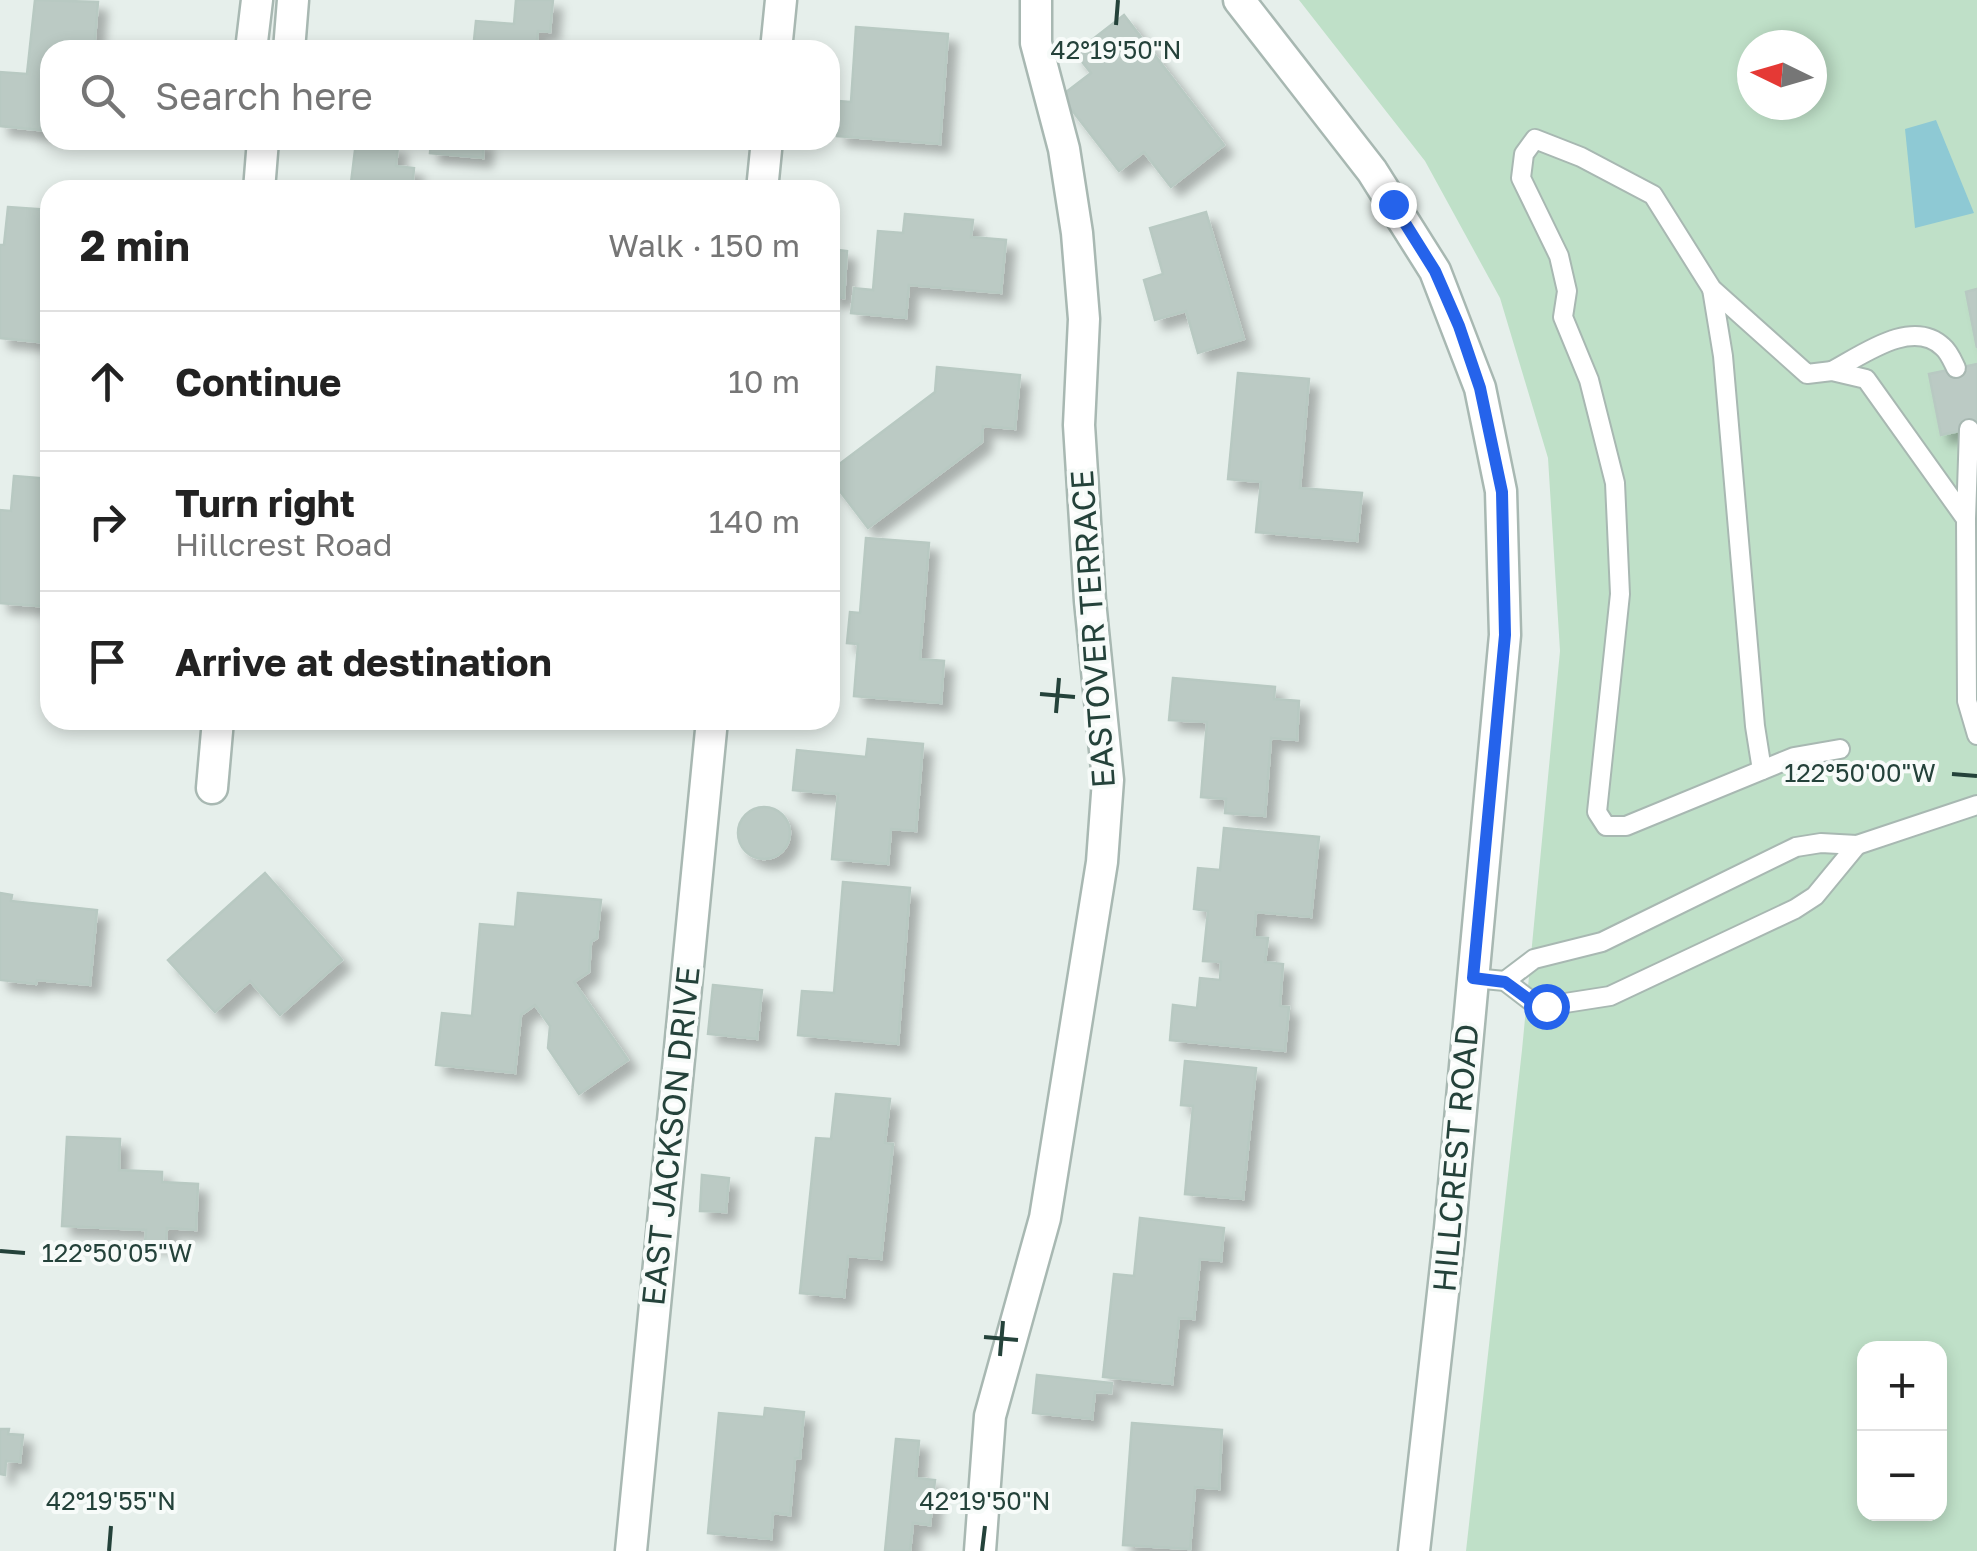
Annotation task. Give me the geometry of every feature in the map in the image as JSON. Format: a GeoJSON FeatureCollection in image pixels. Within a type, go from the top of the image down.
{"type":"FeatureCollection","features":[{"type":"Feature","properties":{"kind":"street"},"geometry":{"type":"LineString","coordinates":[[252,40],[257,0]]}},
{"type":"Feature","properties":{"kind":"street"},"geometry":{"type":"LineString","coordinates":[[289,40],[292,0]]}},
{"type":"Feature","properties":{"kind":"street"},"geometry":{"type":"LineString","coordinates":[[777,40],[781,0]]}},
{"type":"Feature","properties":{"kind":"street","name":"EASTOVER TERRACE"},"geometry":{"type":"LineString","coordinates":[[980,1551],[990,1416],[1045,1218],[1102,862],[1108,780],[1090,602],[1079,425],[1084,319],[1078,232],[1064,149],[1036,43],[1036,0]]}},
{"type":"Feature","properties":{"kind":"street","name":"HILLCREST ROAD"},"geometry":{"type":"LineString","coordinates":[[1239,0],[1372,171],[1435,271],[1480,388],[1502,492],[1505,635],[1434,1381],[1414,1551]]}},
{"type":"Feature","properties":{"kind":"street"},"geometry":{"type":"LineString","coordinates":[[261,180],[263,150]]}},
{"type":"Feature","properties":{"kind":"street"},"geometry":{"type":"LineString","coordinates":[[763,180],[766,150]]}},
{"type":"Feature","properties":{"kind":"street"},"geometry":{"type":"LineString","coordinates":[[212,788],[217,730]]}},
{"type":"Feature","properties":{"kind":"street","name":"EAST JACKSON DRIVE"},"geometry":{"type":"LineString","coordinates":[[631,1551],[711,730]]}},
{"type":"Feature","properties":{"kind":"lane"},"geometry":{"type":"LineString","coordinates":[[1840,749],[1794,757],[1626,826],[1606,826],[1597,812],[1620,594],[1616,483],[1588,380],[1563,316],[1567,291],[1559,256],[1521,178],[1524,154],[1536,139],[1581,157],[1653,195],[1712,289],[1808,374],[1832,371],[1866,379],[1966,519]]}},
{"type":"Feature","properties":{"kind":"lane"},"geometry":{"type":"LineString","coordinates":[[1712,289],[1724,356],[1754,726],[1762,770]]}},
{"type":"Feature","properties":{"kind":"lane"},"geometry":{"type":"LineString","coordinates":[[1832,371],[1892,339],[1921,337],[1942,346],[1956,368]]}},
{"type":"Feature","properties":{"kind":"lane"},"geometry":{"type":"LineString","coordinates":[[1969,429],[1967,701],[1977,735]]}},
{"type":"Feature","properties":{"kind":"lane"},"geometry":{"type":"LineString","coordinates":[[1505,982],[1534,959],[1602,942],[1796,847],[1820,843],[1858,845],[1977,804]]}},
{"type":"Feature","properties":{"kind":"lane"},"geometry":{"type":"LineString","coordinates":[[1473,978],[1505,982],[1535,1004],[1546,1006],[1610,996],[1795,909],[1815,896],[1858,845]]}},
{"type":"Feature","properties":{"kind":"green space"},"geometry":{"type":"Polygon","coordinates":[[[1299,0],[1977,0],[1977,1551],[1466,1551],[1522,1050],[1560,651],[1548,458],[1500,298],[1425,161],[1299,0]]]}},
{"type":"Feature","properties":{"kind":"water"},"geometry":{"type":"Polygon","coordinates":[[[1936,120],[1974,213],[1915,228],[1905,129],[1936,120]]]}},
{"type":"Feature","properties":{"kind":"building"},"geometry":{"type":"Polygon","coordinates":[[[35,0],[98,2],[95,40],[40,40],[40,130],[0,126],[0,72],[27,74],[35,0]]]}},
{"type":"Feature","properties":{"kind":"building"},"geometry":{"type":"Polygon","coordinates":[[[516,0],[553,0],[550,32],[538,31],[537,40],[474,40],[476,21],[514,24],[516,0]]]}},
{"type":"Feature","properties":{"kind":"building"},"geometry":{"type":"Polygon","coordinates":[[[1124,15],[1224,145],[1171,187],[1144,152],[1119,171],[1061,96],[1091,73],[1075,53],[1124,15]]]}},
{"type":"Feature","properties":{"kind":"building"},"geometry":{"type":"Polygon","coordinates":[[[856,27],[948,34],[940,144],[840,136],[840,101],[851,102],[856,27]]]}},
{"type":"Feature","properties":{"kind":"building"},"geometry":{"type":"Polygon","coordinates":[[[355,150],[398,150],[396,166],[414,168],[413,180],[351,180],[355,150]]]}},
{"type":"Feature","properties":{"kind":"building"},"geometry":{"type":"Polygon","coordinates":[[[430,150],[483,150],[483,158],[430,153],[430,150]]]}},
{"type":"Feature","properties":{"kind":"building"},"geometry":{"type":"Polygon","coordinates":[[[8,207],[40,209],[40,342],[0,338],[0,245],[4,245],[8,207]]]}},
{"type":"Feature","properties":{"kind":"building"},"geometry":{"type":"Polygon","coordinates":[[[1206,212],[1244,339],[1198,353],[1186,311],[1155,320],[1144,280],[1163,274],[1150,228],[1206,212]]]}},
{"type":"Feature","properties":{"kind":"building"},"geometry":{"type":"Polygon","coordinates":[[[905,214],[973,220],[971,237],[1006,240],[1001,293],[909,285],[906,318],[851,313],[854,288],[873,290],[878,231],[903,233],[905,214]]]}},
{"type":"Feature","properties":{"kind":"building"},"geometry":{"type":"Polygon","coordinates":[[[840,250],[847,251],[844,298],[840,298],[840,250]]]}},
{"type":"Feature","properties":{"kind":"building"},"geometry":{"type":"Polygon","coordinates":[[[1977,289],[1977,348],[1966,292],[1977,289]]]}},
{"type":"Feature","properties":{"kind":"building"},"geometry":{"type":"Polygon","coordinates":[[[1977,364],[1977,427],[1941,435],[1929,374],[1977,364]]]}},
{"type":"Feature","properties":{"kind":"building"},"geometry":{"type":"Polygon","coordinates":[[[937,367],[1020,375],[1015,429],[983,426],[982,442],[868,528],[840,491],[840,463],[935,392],[937,367]]]}},
{"type":"Feature","properties":{"kind":"building"},"geometry":{"type":"Polygon","coordinates":[[[1238,373],[1309,379],[1300,488],[1362,493],[1357,541],[1256,532],[1261,482],[1228,479],[1238,373]]]}},
{"type":"Feature","properties":{"kind":"building"},"geometry":{"type":"Polygon","coordinates":[[[14,476],[40,478],[40,606],[0,603],[0,510],[11,511],[14,476]]]}},
{"type":"Feature","properties":{"kind":"building"},"geometry":{"type":"Polygon","coordinates":[[[866,538],[929,543],[920,659],[944,661],[941,703],[854,696],[858,644],[847,643],[850,612],[860,613],[866,538]]]}},
{"type":"Feature","properties":{"kind":"building"},"geometry":{"type":"Polygon","coordinates":[[[1173,678],[1275,687],[1274,699],[1299,701],[1297,740],[1271,738],[1265,816],[1225,813],[1226,799],[1201,797],[1207,722],[1169,720],[1173,678]]]}},
{"type":"Feature","properties":{"kind":"building"},"geometry":{"type":"Polygon","coordinates":[[[868,739],[923,744],[916,831],[891,829],[888,864],[832,859],[838,794],[793,790],[797,750],[866,757],[868,739]]]}},
{"type":"Feature","properties":{"kind":"building"},"geometry":{"type":"Polygon","coordinates":[[[764,807],[782,815],[790,833],[782,851],[764,859],[746,851],[738,833],[746,815],[764,807]]]}},
{"type":"Feature","properties":{"kind":"building"},"geometry":{"type":"Polygon","coordinates":[[[1224,828],[1319,837],[1311,917],[1256,912],[1254,937],[1268,938],[1265,962],[1283,964],[1280,1006],[1289,1007],[1285,1051],[1170,1040],[1173,1005],[1197,1008],[1200,978],[1220,980],[1221,962],[1203,961],[1208,911],[1194,909],[1198,868],[1220,870],[1224,828]]]}},
{"type":"Feature","properties":{"kind":"building"},"geometry":{"type":"Polygon","coordinates":[[[265,873],[342,960],[280,1015],[250,981],[215,1012],[168,960],[265,873]]]}},
{"type":"Feature","properties":{"kind":"building"},"geometry":{"type":"Polygon","coordinates":[[[843,882],[910,888],[898,1044],[798,1035],[802,991],[834,993],[843,882]]]}},
{"type":"Feature","properties":{"kind":"building"},"geometry":{"type":"Polygon","coordinates":[[[0,893],[12,895],[11,901],[97,910],[90,985],[0,980],[0,893]]]}},
{"type":"Feature","properties":{"kind":"building"},"geometry":{"type":"Polygon","coordinates":[[[518,893],[601,900],[589,972],[574,982],[628,1060],[579,1094],[548,1048],[550,1026],[535,1005],[521,1015],[515,1073],[436,1065],[442,1013],[472,1016],[480,924],[515,927],[518,893]]]}},
{"type":"Feature","properties":{"kind":"building"},"geometry":{"type":"Polygon","coordinates":[[[713,985],[762,990],[757,1039],[708,1034],[713,985]]]}},
{"type":"Feature","properties":{"kind":"building"},"geometry":{"type":"Polygon","coordinates":[[[1185,1061],[1256,1068],[1243,1199],[1185,1194],[1193,1106],[1181,1105],[1185,1061]]]}},
{"type":"Feature","properties":{"kind":"building"},"geometry":{"type":"Polygon","coordinates":[[[836,1094],[890,1099],[885,1143],[893,1144],[881,1259],[848,1256],[844,1297],[800,1293],[816,1138],[831,1139],[836,1094]]]}},
{"type":"Feature","properties":{"kind":"building"},"geometry":{"type":"Polygon","coordinates":[[[67,1137],[120,1139],[119,1170],[162,1172],[162,1182],[198,1184],[196,1230],[167,1228],[166,1244],[145,1243],[146,1230],[62,1226],[67,1137]]]}},
{"type":"Feature","properties":{"kind":"building"},"geometry":{"type":"Polygon","coordinates":[[[702,1175],[729,1178],[726,1212],[700,1211],[702,1175]]]}},
{"type":"Feature","properties":{"kind":"building"},"geometry":{"type":"Polygon","coordinates":[[[1140,1218],[1224,1228],[1221,1261],[1200,1259],[1194,1319],[1179,1318],[1172,1384],[1103,1377],[1114,1274],[1134,1276],[1140,1218]]]}},
{"type":"Feature","properties":{"kind":"building"},"geometry":{"type":"Polygon","coordinates":[[[1037,1375],[1112,1383],[1111,1393],[1095,1392],[1092,1419],[1033,1413],[1037,1375]]]}},
{"type":"Feature","properties":{"kind":"building"},"geometry":{"type":"Polygon","coordinates":[[[765,1408],[804,1412],[790,1515],[773,1513],[771,1539],[708,1533],[719,1413],[764,1417],[765,1408]]]}},
{"type":"Feature","properties":{"kind":"building"},"geometry":{"type":"Polygon","coordinates":[[[1132,1423],[1222,1430],[1219,1489],[1195,1487],[1190,1549],[1123,1545],[1132,1423]]]}},
{"type":"Feature","properties":{"kind":"building"},"geometry":{"type":"Polygon","coordinates":[[[0,1429],[23,1435],[20,1462],[6,1461],[5,1475],[0,1474],[0,1429]]]}},
{"type":"Feature","properties":{"kind":"building"},"geometry":{"type":"Polygon","coordinates":[[[896,1439],[919,1441],[916,1478],[935,1480],[930,1525],[913,1523],[910,1551],[885,1551],[896,1439]]]}},
{"type":"Feature","properties":{"kind":"route"},"geometry":{"type":"LineString","coordinates":[[1393,204],[1435,271],[1459,326],[1480,388],[1502,492],[1505,635],[1473,978],[1505,982],[1535,1004],[1546,1006]]}}]}
